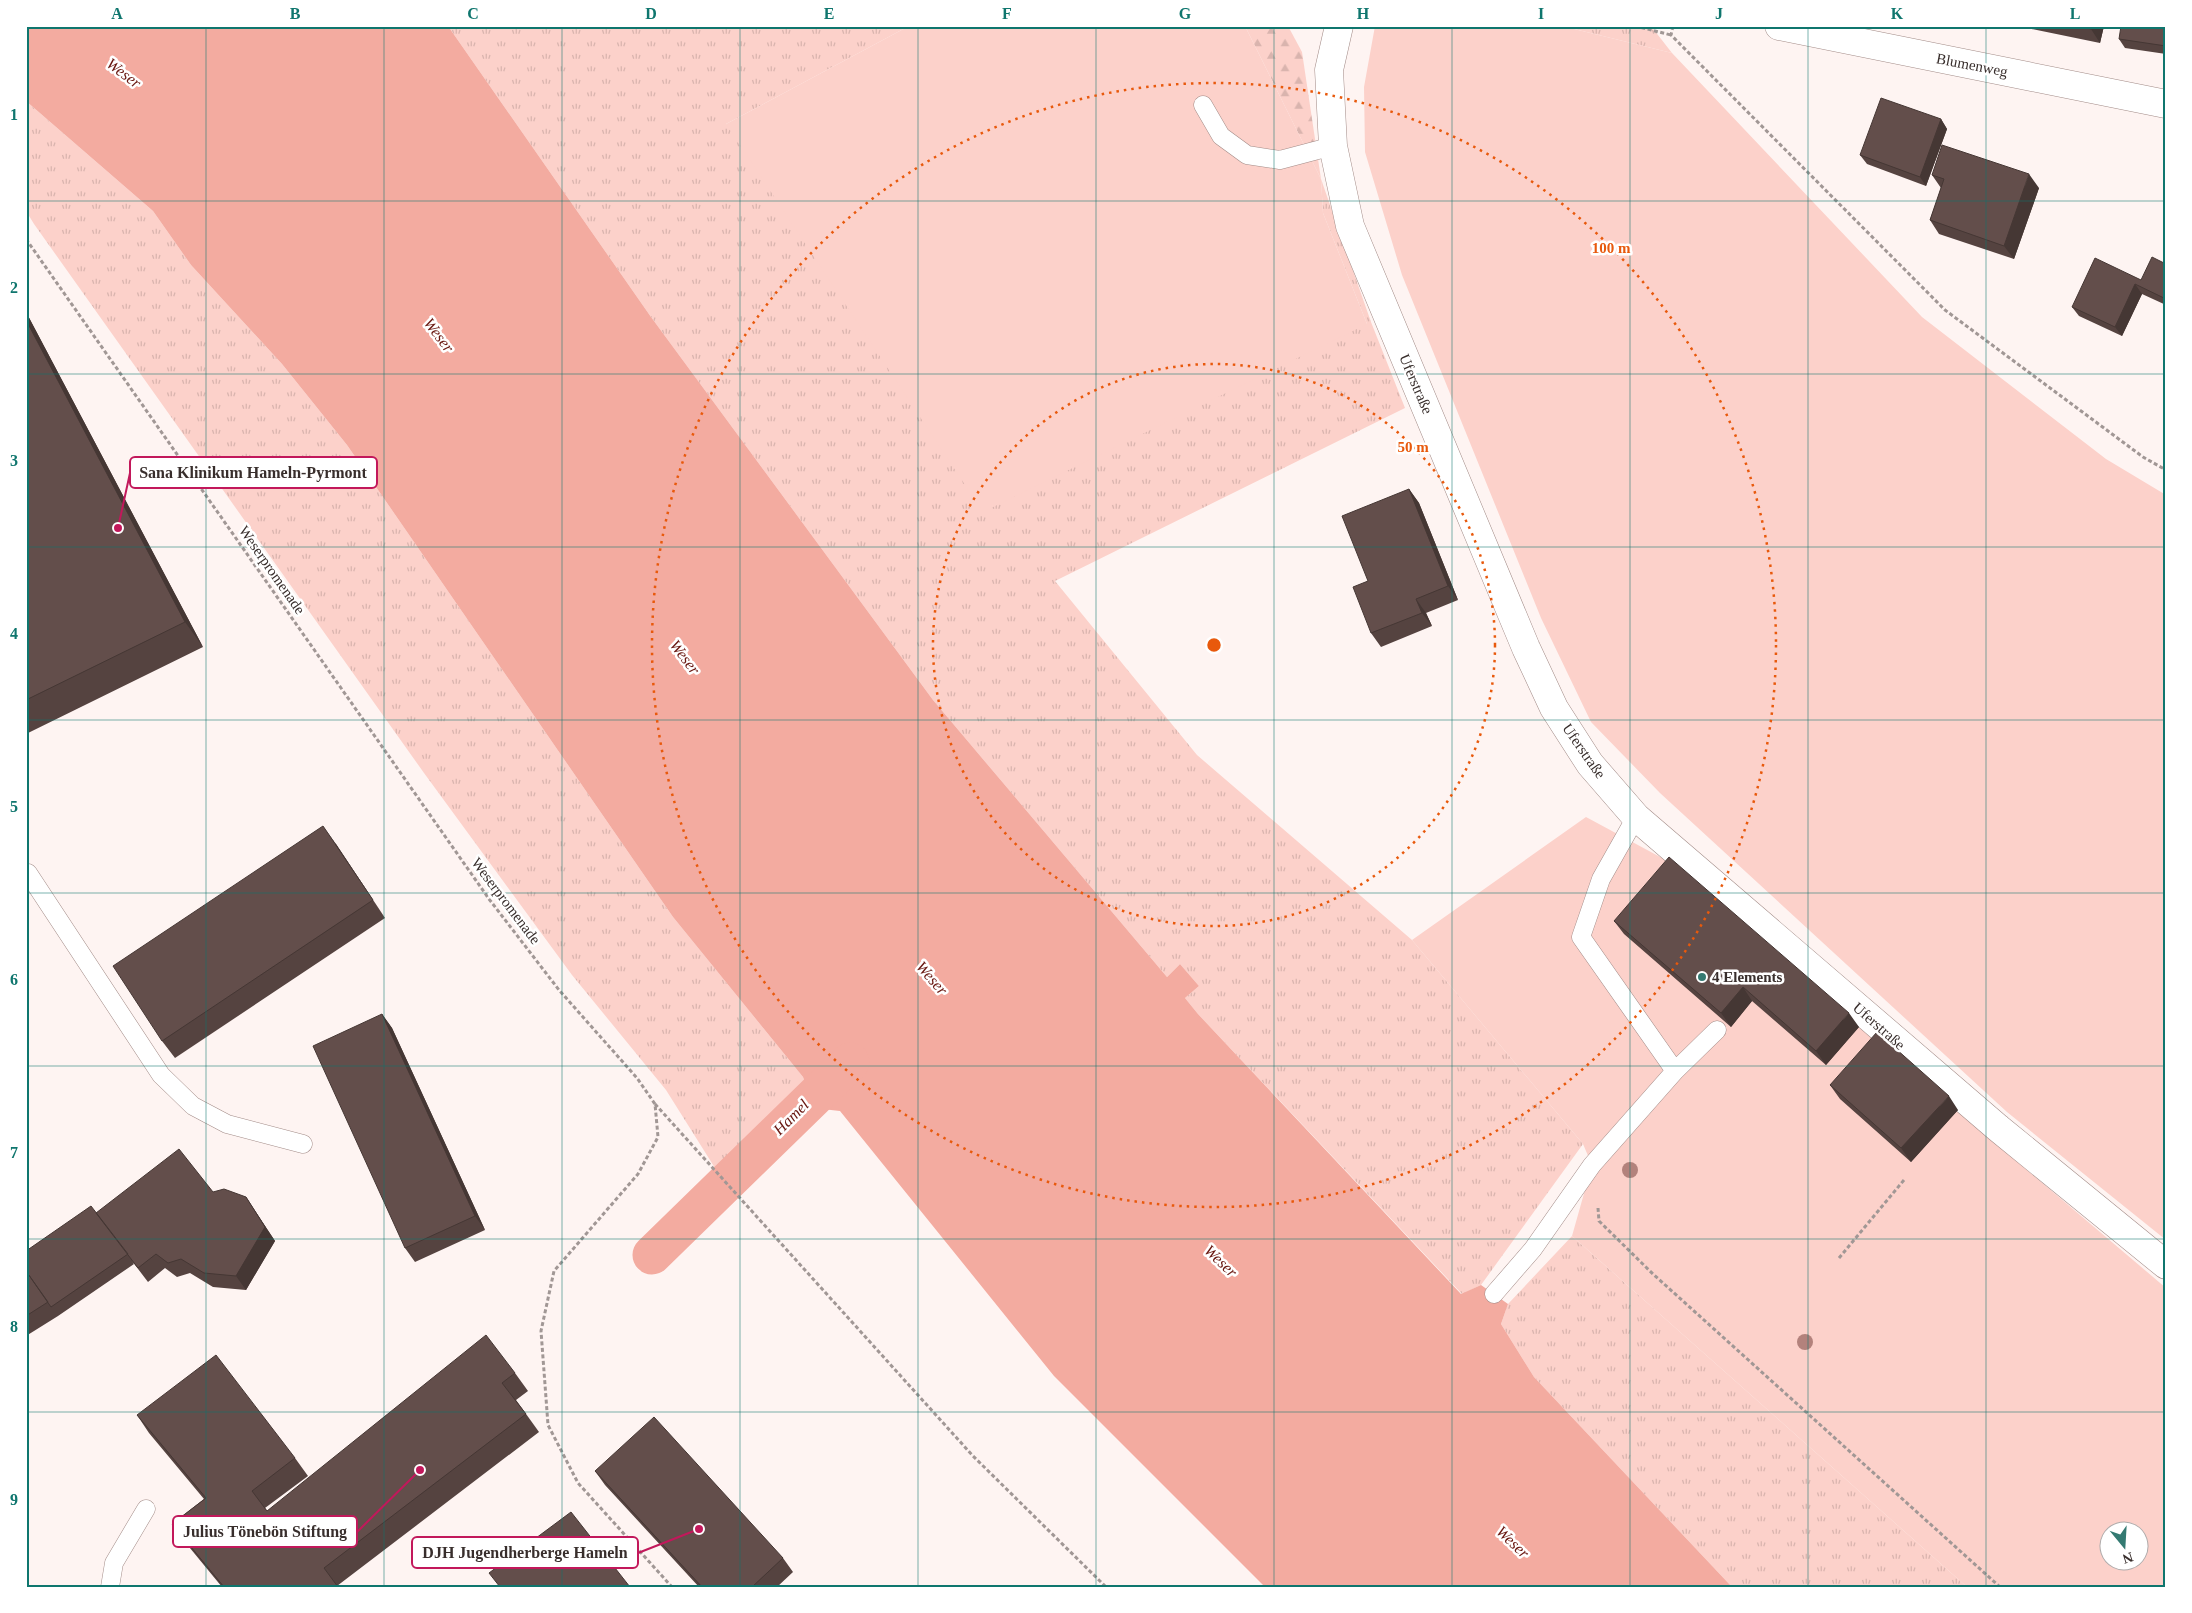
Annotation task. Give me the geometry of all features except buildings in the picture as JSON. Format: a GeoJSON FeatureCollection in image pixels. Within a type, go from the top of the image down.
{"type":"FeatureCollection","features":[{"type":"Feature","properties":{"kind":"street","name":"Uferstraße"},"geometry":{"type":"LineString","coordinates":[[1339,26],[1329,70],[1333,146],[1350,226],[1526,648],[1554,708],[1590,764],[1636,817],[1998,1128],[2166,1265]]}},
{"type":"Feature","properties":{"kind":"street","name":"Blumenweg"},"geometry":{"type":"LineString","coordinates":[[1779,26],[2166,104]]}},
{"type":"Feature","properties":{"kind":"lane"},"geometry":{"type":"LineString","coordinates":[[1203,104],[1221,136],[1247,156],[1280,160],[1333,146]]}},
{"type":"Feature","properties":{"kind":"lane"},"geometry":{"type":"LineString","coordinates":[[1636,817],[1601,878],[1581,937],[1675,1071]]}},
{"type":"Feature","properties":{"kind":"lane"},"geometry":{"type":"LineString","coordinates":[[26,874],[28,873],[161,1075],[193,1106],[227,1124],[303,1144]]}},
{"type":"Feature","properties":{"kind":"lane"},"geometry":{"type":"LineString","coordinates":[[1494,1294],[1533,1249],[1592,1165],[1675,1071],[1717,1030]]}},
{"type":"Feature","properties":{"kind":"lane"},"geometry":{"type":"LineString","coordinates":[[110,1587],[114,1563],[146,1509]]}},
{"type":"Feature","properties":{"kind":"path"},"geometry":{"type":"LineString","coordinates":[[1635,26],[1671,35],[1945,310],[2144,457],[2166,470]]}},
{"type":"Feature","properties":{"kind":"path"},"geometry":{"type":"LineString","coordinates":[[1671,35],[1673,26]]}},
{"type":"Feature","properties":{"kind":"path","name":"Weserpromenade"},"geometry":{"type":"LineString","coordinates":[[26,239],[489,898],[559,990],[705,1161],[973,1456],[1106,1587]]}},
{"type":"Feature","properties":{"kind":"path"},"geometry":{"type":"LineString","coordinates":[[655,1104],[658,1137],[638,1174],[554,1271],[541,1331],[548,1426],[578,1483],[672,1587]]}},
{"type":"Feature","properties":{"kind":"path"},"geometry":{"type":"LineString","coordinates":[[1592,1165],[1599,1221],[1653,1274],[2000,1587]]}},
{"type":"Feature","properties":{"kind":"path"},"geometry":{"type":"LineString","coordinates":[[1839,1258],[1904,1180]]}},
{"type":"Feature","properties":{"kind":"green space"},"geometry":{"type":"Polygon","coordinates":[[[448,26],[909,26],[726,124],[1367,324],[1323,213],[1321,179],[1371,322],[1405,408],[1055,581],[1197,755],[1412,940],[1583,1144],[1481,1285],[1462,1294],[1198,1014],[1185,998],[1199,986],[1180,964],[1167,977],[933,700],[651,317],[448,26]]]}},
{"type":"Feature","properties":{"kind":"green space"},"geometry":{"type":"Polygon","coordinates":[[[909,26],[1245,26],[1321,179],[1323,213],[1367,324],[983,512],[726,124],[909,26]]]}},
{"type":"Feature","properties":{"kind":"green space"},"geometry":{"type":"Polygon","coordinates":[[[1245,26],[1288,26],[1302,52],[1321,179],[1245,26]]]}},
{"type":"Feature","properties":{"kind":"green space"},"geometry":{"type":"Polygon","coordinates":[[[1375,26],[1562,26],[1672,53],[1922,317],[2106,459],[2166,495],[2166,1240],[2007,1112],[1660,793],[1591,722],[1541,618],[1402,275],[1365,152],[1364,87],[1375,26]]]}},
{"type":"Feature","properties":{"kind":"green space"},"geometry":{"type":"Polygon","coordinates":[[[1562,26],[1651,26],[1672,53],[1562,26]]]}},
{"type":"Feature","properties":{"kind":"green space"},"geometry":{"type":"Polygon","coordinates":[[[26,101],[153,211],[191,265],[282,364],[347,445],[673,917],[803,1077],[808,1090],[720,1176],[666,1090],[572,975],[424,773],[34,224],[26,211],[26,101]]]}},
{"type":"Feature","properties":{"kind":"green space"},"geometry":{"type":"Polygon","coordinates":[[[1586,817],[1688,872],[1988,1137],[2166,1288],[2166,1587],[1967,1587],[1572,1236],[1592,1165],[1583,1144],[1412,940],[1586,817]]]}},
{"type":"Feature","properties":{"kind":"green space"},"geometry":{"type":"Polygon","coordinates":[[[1572,1236],[1967,1587],[1732,1587],[1534,1377],[1501,1324],[1508,1304],[1572,1236]]]}},
{"type":"Feature","properties":{"kind":"water","name":"Weser"},"geometry":{"type":"Polygon","coordinates":[[[26,26],[448,26],[651,317],[933,700],[1167,977],[1180,964],[1199,986],[1185,998],[1198,1014],[1461,1294],[1481,1285],[1508,1304],[1501,1324],[1534,1377],[1732,1587],[1265,1587],[1054,1376],[840,1111],[822,1109],[811,1098],[803,1077],[673,917],[347,445],[282,364],[191,265],[153,211],[26,101],[26,26]]]}},
{"type":"Feature","properties":{"kind":"waterway","name":"Hamel"},"geometry":{"type":"LineString","coordinates":[[652,1255],[850,1062]]}},
{"type":"Feature","properties":{"kind":"place","name":"Sana Klinikum Hameln-Pyrmont"},"geometry":{"type":"Point","coordinates":[118,528]}},
{"type":"Feature","properties":{"kind":"place","name":"4 Elements"},"geometry":{"type":"Point","coordinates":[1702,977]}},
{"type":"Feature","properties":{"kind":"place","name":"Julius Tönebön Stiftung"},"geometry":{"type":"Point","coordinates":[420,1470]}},
{"type":"Feature","properties":{"kind":"place","name":"DJH Jugendherberge Hameln"},"geometry":{"type":"Point","coordinates":[699,1529]}}]}
